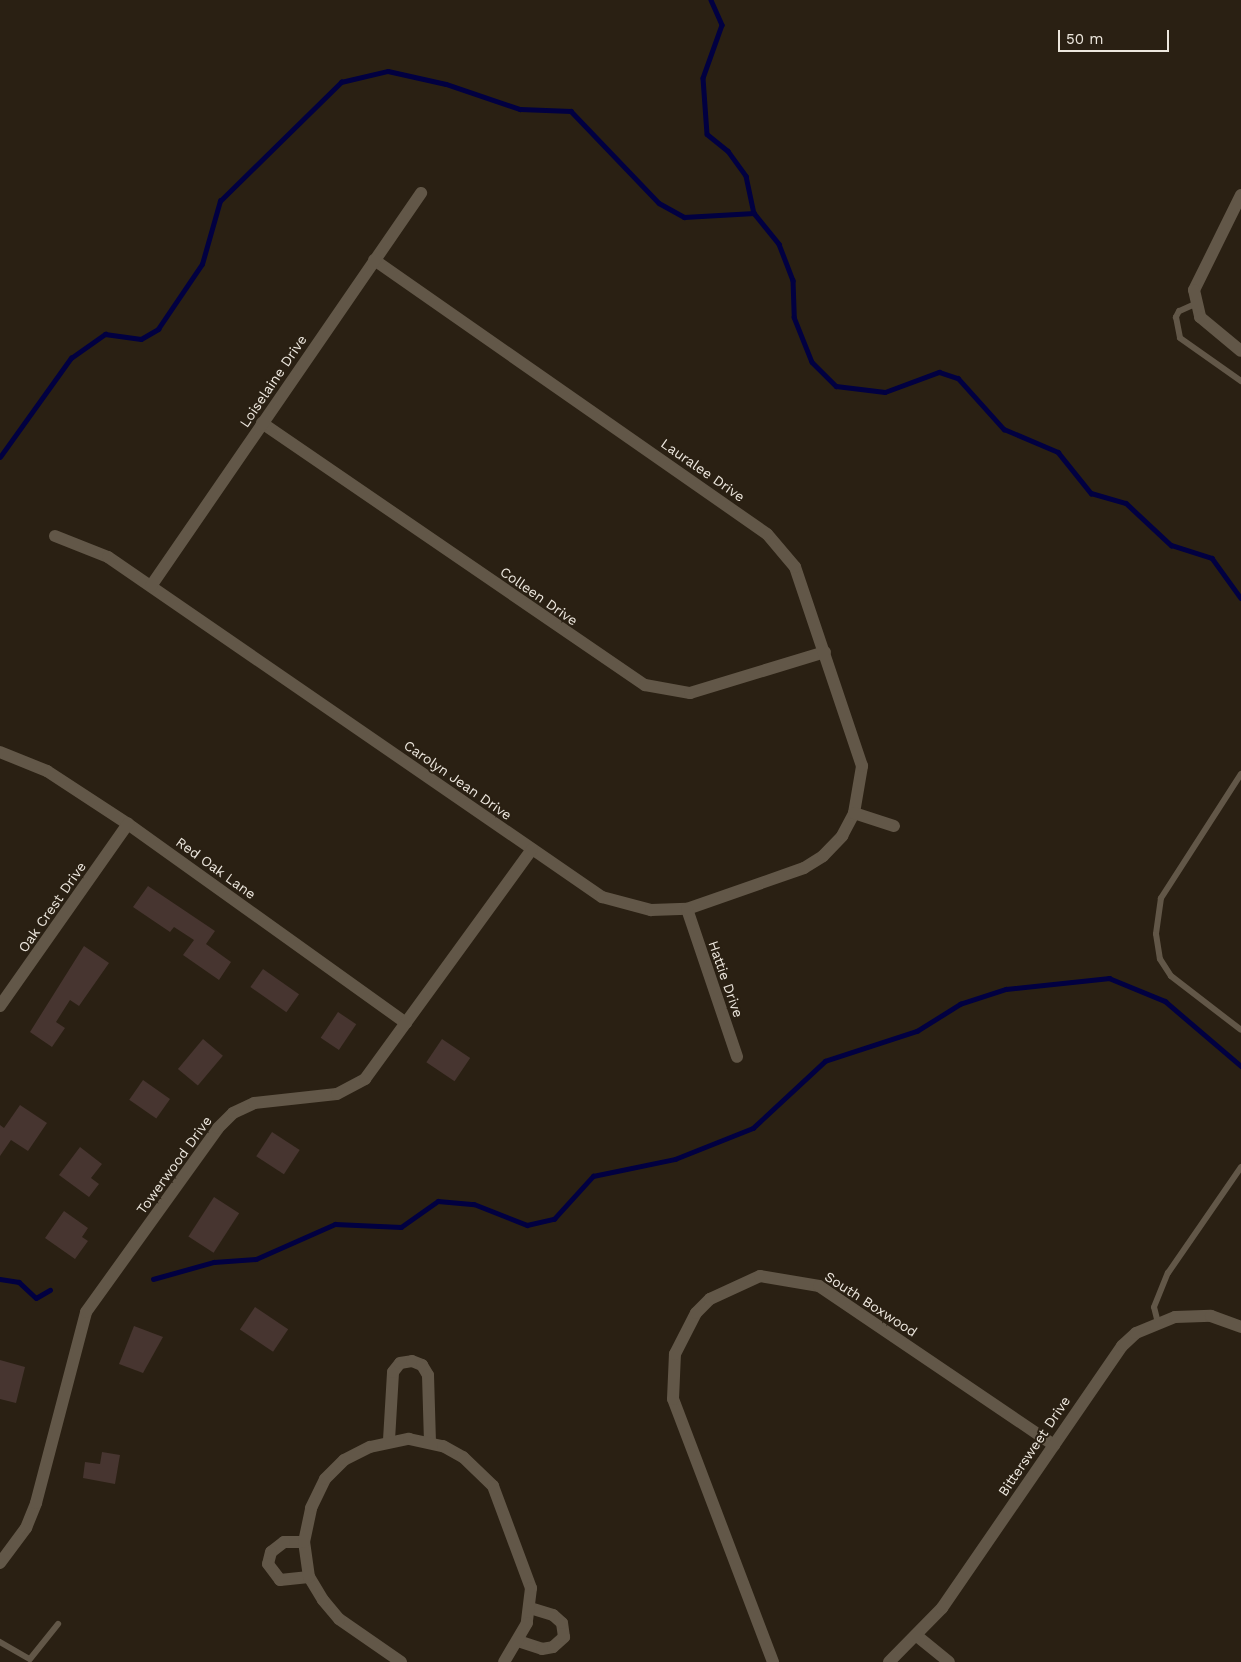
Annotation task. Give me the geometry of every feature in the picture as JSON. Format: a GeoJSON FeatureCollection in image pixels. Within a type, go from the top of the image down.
{"type":"FeatureCollection","features":[{"type":"Feature","properties":{"kind":"street","name":"Loiselaine Drive"},"geometry":{"type":"LineString","coordinates":[[151,586],[421,193]]}},
{"type":"Feature","properties":{"kind":"street"},"geometry":{"type":"LineString","coordinates":[[1241,195],[1200,271],[1194,304],[1209,326],[1241,351]]}},
{"type":"Feature","properties":{"kind":"street","name":"Lauralee Drive"},"geometry":{"type":"LineString","coordinates":[[374,260],[768,534],[795,567],[862,766],[854,813]]}},
{"type":"Feature","properties":{"kind":"street","name":"Colleen Drive"},"geometry":{"type":"LineString","coordinates":[[262,423],[645,685],[690,693],[825,652]]}},
{"type":"Feature","properties":{"kind":"street","name":"Carolyn Jean Drive"},"geometry":{"type":"LineString","coordinates":[[55,536],[108,557],[602,897],[651,910],[687,909],[804,868],[842,836],[854,813]]}},
{"type":"Feature","properties":{"kind":"street","name":"Red Oak Lane"},"geometry":{"type":"LineString","coordinates":[[0,752],[48,771],[128,824],[406,1023]]}},
{"type":"Feature","properties":{"kind":"street"},"geometry":{"type":"LineString","coordinates":[[854,813],[894,826]]}},
{"type":"Feature","properties":{"kind":"street","name":"Oak Crest Drive"},"geometry":{"type":"LineString","coordinates":[[0,1006],[128,824]]}},
{"type":"Feature","properties":{"kind":"street","name":"Towerwood Drive"},"geometry":{"type":"LineString","coordinates":[[0,1564],[26,1528],[36,1503],[86,1312],[218,1128],[233,1112],[254,1103],[352,1089],[406,1023],[532,849]]}},
{"type":"Feature","properties":{"kind":"street","name":"Hattie Drive"},"geometry":{"type":"LineString","coordinates":[[687,909],[737,1057]]}},
{"type":"Feature","properties":{"kind":"street","name":"South Boxwood"},"geometry":{"type":"LineString","coordinates":[[773,1662],[673,1399],[675,1354],[696,1313],[710,1299],[760,1276],[819,1286],[1054,1445]]}},
{"type":"Feature","properties":{"kind":"street","name":"Bittersweet Drive"},"geometry":{"type":"LineString","coordinates":[[889,1662],[917,1636],[942,1608],[1122,1346],[1158,1323],[1211,1316],[1241,1327]]}},
{"type":"Feature","properties":{"kind":"street"},"geometry":{"type":"LineString","coordinates":[[389,1440],[393,1372],[400,1363],[412,1361],[422,1365],[428,1375],[430,1441]]}},
{"type":"Feature","properties":{"kind":"street"},"geometry":{"type":"LineString","coordinates":[[401,1662],[338,1619],[310,1577],[304,1542],[312,1508],[325,1479],[344,1460],[389,1440],[430,1441],[463,1457],[493,1486],[524,1563],[530,1608],[518,1641],[504,1662]]}},
{"type":"Feature","properties":{"kind":"street"},"geometry":{"type":"LineString","coordinates":[[304,1542],[284,1542],[271,1552],[268,1564],[280,1580],[310,1577]]}},
{"type":"Feature","properties":{"kind":"street"},"geometry":{"type":"LineString","coordinates":[[518,1641],[542,1649],[553,1647],[564,1637],[562,1623],[553,1615],[530,1608]]}},
{"type":"Feature","properties":{"kind":"street"},"geometry":{"type":"LineString","coordinates":[[917,1636],[948,1662]]}},
{"type":"Feature","properties":{"kind":"lane"},"geometry":{"type":"LineString","coordinates":[[1194,304],[1179,311],[1176,317],[1180,338],[1241,381]]}},
{"type":"Feature","properties":{"kind":"lane"},"geometry":{"type":"LineString","coordinates":[[1241,774],[1161,898],[1156,934],[1160,959],[1171,976],[1241,1030]]}},
{"type":"Feature","properties":{"kind":"lane"},"geometry":{"type":"LineString","coordinates":[[1158,1323],[1154,1306],[1168,1273],[1241,1167]]}},
{"type":"Feature","properties":{"kind":"lane"},"geometry":{"type":"LineString","coordinates":[[0,1642],[30,1659],[58,1624]]}},
{"type":"Feature","properties":{"kind":"building"},"geometry":{"type":"Polygon","coordinates":[[[148,886],[215,931],[206,944],[231,962],[219,980],[183,955],[194,940],[174,927],[170,932],[133,907],[148,886]]]}},
{"type":"Feature","properties":{"kind":"building"},"geometry":{"type":"Polygon","coordinates":[[[84,946],[109,963],[79,1006],[70,1000],[56,1022],[65,1028],[52,1047],[30,1032],[84,946]]]}},
{"type":"Feature","properties":{"kind":"building"},"geometry":{"type":"Polygon","coordinates":[[[263,969],[299,994],[286,1012],[250,987],[263,969]]]}},
{"type":"Feature","properties":{"kind":"building"},"geometry":{"type":"Polygon","coordinates":[[[338,1012],[356,1024],[339,1050],[321,1038],[338,1012]]]}},
{"type":"Feature","properties":{"kind":"building"},"geometry":{"type":"Polygon","coordinates":[[[203,1039],[223,1056],[198,1086],[178,1069],[203,1039]]]}},
{"type":"Feature","properties":{"kind":"building"},"geometry":{"type":"Polygon","coordinates":[[[442,1039],[470,1058],[455,1081],[426,1062],[442,1039]]]}},
{"type":"Feature","properties":{"kind":"building"},"geometry":{"type":"Polygon","coordinates":[[[143,1080],[170,1099],[156,1119],[129,1100],[143,1080]]]}},
{"type":"Feature","properties":{"kind":"building"},"geometry":{"type":"Polygon","coordinates":[[[20,1105],[47,1123],[28,1151],[11,1140],[0,1156],[0,1125],[4,1128],[20,1105]]]}},
{"type":"Feature","properties":{"kind":"building"},"geometry":{"type":"Polygon","coordinates":[[[272,1132],[300,1150],[284,1174],[256,1156],[272,1132]]]}},
{"type":"Feature","properties":{"kind":"building"},"geometry":{"type":"Polygon","coordinates":[[[80,1147],[102,1164],[91,1178],[99,1184],[89,1197],[59,1175],[80,1147]]]}},
{"type":"Feature","properties":{"kind":"building"},"geometry":{"type":"Polygon","coordinates":[[[214,1197],[239,1213],[214,1253],[188,1236],[214,1197]]]}},
{"type":"Feature","properties":{"kind":"building"},"geometry":{"type":"Polygon","coordinates":[[[64,1211],[88,1228],[82,1237],[88,1241],[75,1259],[45,1238],[64,1211]]]}},
{"type":"Feature","properties":{"kind":"building"},"geometry":{"type":"Polygon","coordinates":[[[255,1307],[288,1329],[273,1352],[240,1329],[255,1307]]]}},
{"type":"Feature","properties":{"kind":"building"},"geometry":{"type":"Polygon","coordinates":[[[134,1326],[163,1337],[143,1373],[119,1364],[134,1326]]]}},
{"type":"Feature","properties":{"kind":"building"},"geometry":{"type":"Polygon","coordinates":[[[0,1360],[25,1367],[16,1403],[0,1399],[0,1360]]]}},
{"type":"Feature","properties":{"kind":"building"},"geometry":{"type":"Polygon","coordinates":[[[102,1452],[120,1455],[115,1484],[83,1478],[85,1462],[100,1464],[102,1452]]]}},
{"type":"Feature","properties":{"kind":"waterway"},"geometry":{"type":"LineString","coordinates":[[711,0],[722,25],[703,78],[707,134],[728,151],[746,176],[754,213],[779,244],[793,280],[794,317],[812,362],[836,386],[885,392],[939,372],[958,378],[1004,429],[1058,452],[1091,493],[1126,503],[1171,545],[1212,558],[1241,598]]}},
{"type":"Feature","properties":{"kind":"waterway"},"geometry":{"type":"LineString","coordinates":[[0,457],[71,358],[105,334],[141,339],[158,329],[202,264],[220,201],[341,82],[388,71],[446,84],[520,109],[571,111],[659,203],[684,217],[754,213]]}},
{"type":"Feature","properties":{"kind":"waterway"},"geometry":{"type":"LineString","coordinates":[[153,1279],[214,1262],[256,1259],[335,1224],[401,1227],[438,1201],[474,1204],[527,1225],[554,1219],[593,1176],[675,1159],[753,1128],[825,1061],[917,1031],[960,1004],[1006,989],[1109,978],[1165,1001],[1241,1066]]}},
{"type":"Feature","properties":{"kind":"waterway"},"geometry":{"type":"LineString","coordinates":[[0,1279],[19,1282],[36,1298],[50,1290]]}}]}
